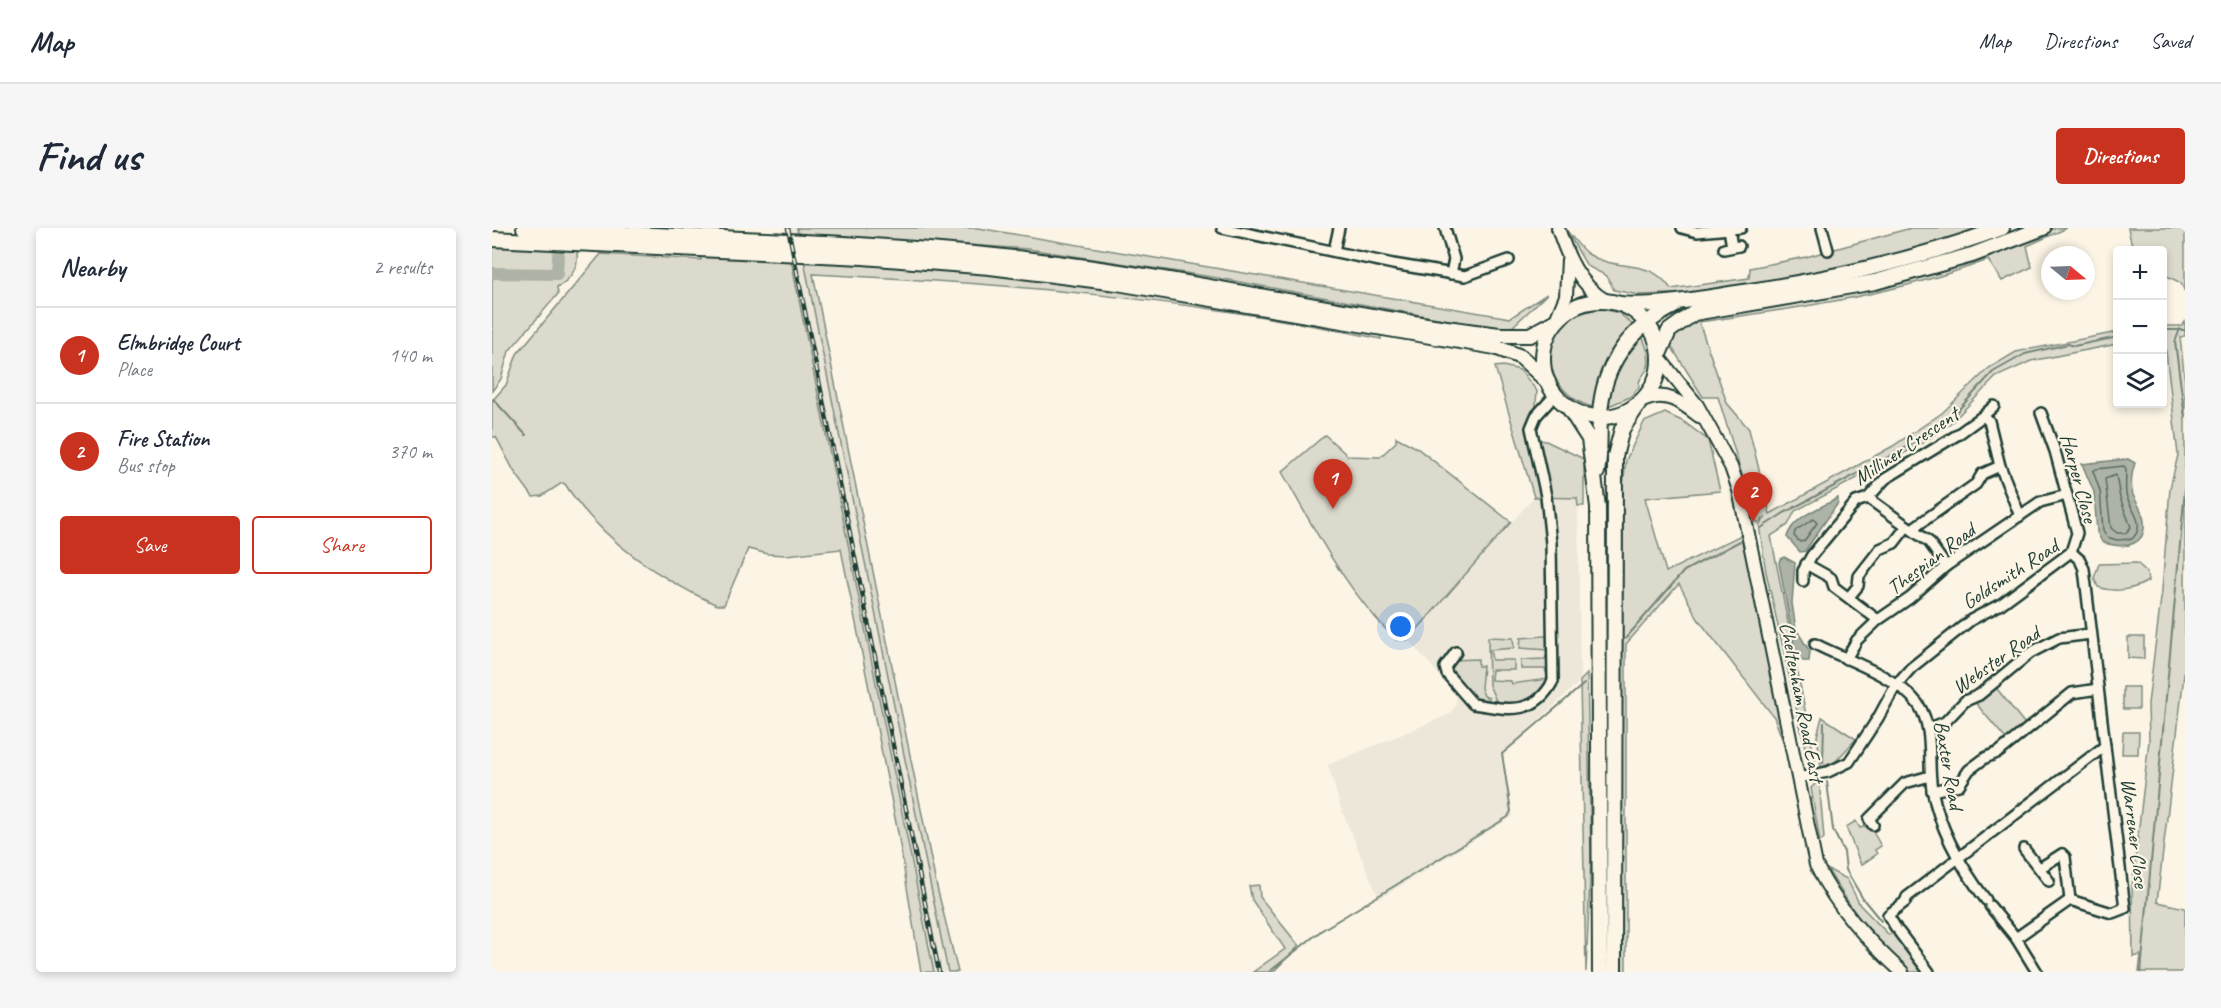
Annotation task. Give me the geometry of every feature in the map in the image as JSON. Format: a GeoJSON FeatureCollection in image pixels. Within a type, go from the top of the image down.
{"type":"FeatureCollection","features":[{"type":"Feature","properties":{"kind":"highway"},"geometry":{"type":"LineString","coordinates":[[525,228],[886,246],[993,256],[1125,273],[1500,335],[1530,335],[1575,307],[1612,302],[1652,305],[1684,302],[1834,278],[1923,255],[2002,228]]}},
{"type":"Feature","properties":{"kind":"highway"},"geometry":{"type":"LineString","coordinates":[[1614,972],[1615,456],[1622,429],[1656,378],[1660,356],[1669,331],[1694,313],[1875,282],[1972,255],[2043,228]]}},
{"type":"Feature","properties":{"kind":"highway"},"geometry":{"type":"LineString","coordinates":[[492,240],[895,259],[1075,277],[1495,347],[1521,357],[1548,382],[1583,426],[1589,439],[1595,482],[1599,532],[1600,972]]}},
{"type":"Feature","properties":{"kind":"highway"},"geometry":{"type":"LineString","coordinates":[[1612,302],[1645,324],[1660,356]]}},
{"type":"Feature","properties":{"kind":"highway"},"geometry":{"type":"LineString","coordinates":[[1595,482],[1601,453],[1599,416],[1606,378],[1616,357],[1627,340],[1645,324],[1684,302]]}},
{"type":"Feature","properties":{"kind":"highway"},"geometry":{"type":"LineString","coordinates":[[1548,382],[1543,351],[1555,321]]}},
{"type":"Feature","properties":{"kind":"highway"},"geometry":{"type":"LineString","coordinates":[[1568,405],[1599,416],[1614,415],[1641,403]]}},
{"type":"Feature","properties":{"kind":"main road"},"geometry":{"type":"LineString","coordinates":[[1558,228],[1568,257],[1583,282],[1612,302]]}},
{"type":"Feature","properties":{"kind":"main road"},"geometry":{"type":"LineString","coordinates":[[1555,321],[1566,296],[1568,257]]}},
{"type":"Feature","properties":{"kind":"main road","name":"Cheltenham Road East"},"geometry":{"type":"LineString","coordinates":[[1660,356],[1697,405],[1723,451],[1739,490],[1791,733],[1810,845],[1826,885],[1856,927],[1902,972]]}},
{"type":"Feature","properties":{"kind":"main road","name":"Cheltenham Road East"},"geometry":{"type":"LineString","coordinates":[[1641,403],[1652,396],[1670,398],[1703,418]]}},
{"type":"Feature","properties":{"kind":"street"},"geometry":{"type":"LineString","coordinates":[[1222,228],[1451,274],[1471,275],[1500,268],[1509,260]]}},
{"type":"Feature","properties":{"kind":"street"},"geometry":{"type":"LineString","coordinates":[[1334,251],[1339,228]]}},
{"type":"Feature","properties":{"kind":"street"},"geometry":{"type":"LineString","coordinates":[[1445,228],[1454,259],[1451,274]]}},
{"type":"Feature","properties":{"kind":"street"},"geometry":{"type":"LineString","coordinates":[[1682,228],[1697,232],[1741,228]]}},
{"type":"Feature","properties":{"kind":"street"},"geometry":{"type":"LineString","coordinates":[[1822,228],[1821,241],[1828,250]]}},
{"type":"Feature","properties":{"kind":"street"},"geometry":{"type":"LineString","coordinates":[[1729,229],[1732,247]]}},
{"type":"Feature","properties":{"kind":"street"},"geometry":{"type":"LineString","coordinates":[[1456,652],[1445,667],[1447,674],[1473,704],[1509,709],[1533,705],[1542,698],[1553,681],[1551,543],[1546,496],[1532,428],[1536,416],[1556,394]]}},
{"type":"Feature","properties":{"kind":"street"},"geometry":{"type":"LineString","coordinates":[[1983,416],[1995,406]]}},
{"type":"Feature","properties":{"kind":"street","name":"Harper Close"},"geometry":{"type":"LineString","coordinates":[[2041,413],[2078,533],[2071,552]]}},
{"type":"Feature","properties":{"kind":"street","name":"Milliner Crescent"},"geometry":{"type":"LineString","coordinates":[[1806,564],[1856,502],[1868,498],[1885,479],[1957,435],[1983,416],[1989,421],[2000,466],[2020,516]]}},
{"type":"Feature","properties":{"kind":"street"},"geometry":{"type":"LineString","coordinates":[[1849,597],[1858,586],[1859,576],[1880,549],[1894,543],[1910,527],[1976,483],[1982,474],[2000,466]]}},
{"type":"Feature","properties":{"kind":"street","name":"Thespian Road"},"geometry":{"type":"LineString","coordinates":[[1846,659],[1857,640],[1878,620],[1910,598],[1946,567],[2040,502],[2067,495]]}},
{"type":"Feature","properties":{"kind":"street"},"geometry":{"type":"LineString","coordinates":[[1868,498],[1929,542],[1946,567]]}},
{"type":"Feature","properties":{"kind":"street","name":"Goldsmith Road"},"geometry":{"type":"LineString","coordinates":[[1798,778],[1828,772],[1849,762],[1878,718],[1896,685],[1911,668],[1971,620],[2001,604],[2071,552],[2080,560],[2084,569],[2105,746]]}},
{"type":"Feature","properties":{"kind":"street"},"geometry":{"type":"LineString","coordinates":[[1803,581],[1806,564],[1831,578],[1834,587],[1878,620]]}},
{"type":"Feature","properties":{"kind":"street","name":"Webster Road"},"geometry":{"type":"LineString","coordinates":[[1928,729],[1945,722],[1965,701],[1979,695],[2030,653],[2060,638],[2091,634]]}},
{"type":"Feature","properties":{"kind":"street"},"geometry":{"type":"LineString","coordinates":[[1815,644],[1896,685]]}},
{"type":"Feature","properties":{"kind":"street"},"geometry":{"type":"LineString","coordinates":[[1823,661],[1828,651]]}},
{"type":"Feature","properties":{"kind":"street","name":"Baxter Road"},"geometry":{"type":"LineString","coordinates":[[1896,685],[1919,706],[1928,729],[1932,791],[1941,823],[1957,858],[2016,938],[2037,972]]}},
{"type":"Feature","properties":{"kind":"street"},"geometry":{"type":"LineString","coordinates":[[1932,791],[1959,785],[1969,770],[1985,758],[1999,753],[2072,693],[2098,689]]}},
{"type":"Feature","properties":{"kind":"street"},"geometry":{"type":"LineString","coordinates":[[1929,972],[1888,915],[1957,858],[2105,746]]}},
{"type":"Feature","properties":{"kind":"street","name":"Warrener Close"},"geometry":{"type":"LineString","coordinates":[[2070,900],[2112,913],[2125,908],[2126,904],[2105,746]]}},
{"type":"Feature","properties":{"kind":"street"},"geometry":{"type":"LineString","coordinates":[[1873,825],[1869,819],[1905,783],[1930,776]]}},
{"type":"Feature","properties":{"kind":"street"},"geometry":{"type":"LineString","coordinates":[[2024,849],[2049,881]]}},
{"type":"Feature","properties":{"kind":"street"},"geometry":{"type":"LineString","coordinates":[[2016,938],[2070,900],[2065,857],[2062,854],[2057,855],[2040,868]]}},
{"type":"Feature","properties":{"kind":"shaded area"},"geometry":{"type":"Polygon","coordinates":[[[785,228],[797,228],[948,972],[934,972],[785,228]]]}},
{"type":"Feature","properties":{"kind":"shaded area"},"geometry":{"type":"Polygon","coordinates":[[[797,228],[978,228],[1510,318],[1547,294],[1508,331],[1218,278],[1028,249],[798,234],[797,228]]]}},
{"type":"Feature","properties":{"kind":"shaded area"},"geometry":{"type":"Polygon","coordinates":[[[1911,228],[1989,228],[1829,274],[1695,293],[1639,295],[1614,290],[1607,276],[1587,266],[1566,230],[1588,254],[1599,260],[1653,272],[1671,289],[1749,278],[1750,268],[1806,257],[1911,228]]]}},
{"type":"Feature","properties":{"kind":"shaded area"},"geometry":{"type":"Polygon","coordinates":[[[2056,228],[2067,228],[2027,246],[2032,267],[2002,281],[1988,260],[1917,282],[1845,299],[1699,322],[1727,403],[1749,429],[1770,514],[1893,446],[1942,413],[1989,368],[2016,352],[2113,333],[2113,345],[2031,361],[1996,377],[1953,421],[1923,443],[1795,511],[1788,525],[1771,536],[1816,766],[1808,761],[1766,572],[1759,525],[1766,517],[1757,523],[1718,397],[1703,397],[1671,346],[1675,331],[1697,316],[1829,298],[1892,285],[1967,262],[2056,228]]]}},
{"type":"Feature","properties":{"kind":"shaded area"},"geometry":{"type":"Polygon","coordinates":[[[2128,228],[2185,228],[2185,292],[2181,283],[2167,276],[2167,246],[2134,246],[2131,242],[2128,228]]]}},
{"type":"Feature","properties":{"kind":"shaded area"},"geometry":{"type":"Polygon","coordinates":[[[492,243],[576,248],[577,260],[574,271],[557,287],[558,294],[509,351],[501,379],[492,391],[492,243]]]}},
{"type":"Feature","properties":{"kind":"shaded area"},"geometry":{"type":"Polygon","coordinates":[[[601,254],[701,260],[699,254],[791,260],[934,972],[921,972],[898,833],[841,549],[786,555],[768,554],[748,549],[724,605],[717,605],[652,570],[613,540],[579,504],[565,484],[562,483],[542,496],[533,497],[514,471],[496,437],[492,437],[492,401],[506,385],[517,354],[601,254]]]}},
{"type":"Feature","properties":{"kind":"shaded area"},"geometry":{"type":"Polygon","coordinates":[[[804,261],[980,273],[1130,290],[1380,332],[1381,339],[1240,313],[1098,295],[956,282],[813,274],[935,879],[958,972],[948,972],[804,261]]]}},
{"type":"Feature","properties":{"kind":"shaded area"},"geometry":{"type":"Polygon","coordinates":[[[1598,308],[1619,313],[1634,326],[1596,408],[1570,396],[1560,385],[1549,361],[1549,347],[1554,334],[1564,322],[1598,308]]]}},
{"type":"Feature","properties":{"kind":"shaded area"},"geometry":{"type":"Polygon","coordinates":[[[2185,322],[2185,336],[2180,337],[2185,382],[2185,666],[2157,902],[2185,908],[2185,972],[2139,972],[2141,955],[2133,957],[2132,886],[2149,741],[2148,704],[2162,590],[2170,488],[2178,455],[2167,360],[2167,326],[2182,326],[2185,322]]]}},
{"type":"Feature","properties":{"kind":"shaded area"},"geometry":{"type":"Polygon","coordinates":[[[1641,333],[1649,360],[1647,369],[1639,381],[1639,387],[1630,397],[1604,408],[1614,370],[1641,333]]]}},
{"type":"Feature","properties":{"kind":"shaded area"},"geometry":{"type":"Polygon","coordinates":[[[1503,366],[1520,370],[1537,391],[1533,439],[1546,441],[1584,459],[1584,506],[1578,506],[1577,498],[1534,497],[1495,367],[1503,366]]]}},
{"type":"Feature","properties":{"kind":"shaded area"},"geometry":{"type":"Polygon","coordinates":[[[1665,413],[1684,422],[1708,440],[1720,491],[1645,498],[1666,572],[1741,535],[1793,768],[1774,717],[1698,619],[1679,584],[1626,644],[1626,972],[1621,972],[1623,486],[1626,460],[1644,422],[1665,413]]]}},
{"type":"Feature","properties":{"kind":"shaded area"},"geometry":{"type":"Polygon","coordinates":[[[1325,435],[1348,456],[1380,457],[1396,442],[1396,437],[1417,448],[1511,522],[1408,640],[1396,640],[1347,581],[1282,472],[1325,435]]]}},
{"type":"Feature","properties":{"kind":"shaded area"},"geometry":{"type":"Polygon","coordinates":[[[1534,497],[1578,498],[1580,681],[1500,757],[1513,816],[1379,899],[1341,808],[1328,765],[1450,714],[1456,705],[1456,693],[1408,640],[1534,497]]]}},
{"type":"Feature","properties":{"kind":"shaded area"},"geometry":{"type":"Polygon","coordinates":[[[2137,563],[2147,572],[2148,581],[2124,590],[2098,587],[2094,578],[2099,564],[2137,563]]]}},
{"type":"Feature","properties":{"kind":"shaded area"},"geometry":{"type":"Polygon","coordinates":[[[1550,636],[1550,675],[1543,690],[1530,701],[1522,704],[1497,703],[1489,685],[1488,637],[1513,638],[1514,648],[1490,650],[1492,660],[1514,660],[1514,670],[1492,670],[1491,680],[1511,681],[1512,684],[1548,679],[1545,669],[1521,669],[1521,660],[1545,659],[1548,650],[1520,648],[1521,638],[1550,636]]]}},
{"type":"Feature","properties":{"kind":"shaded area"},"geometry":{"type":"Polygon","coordinates":[[[2128,637],[2144,637],[2144,659],[2128,658],[2128,637]]]}},
{"type":"Feature","properties":{"kind":"shaded area"},"geometry":{"type":"Polygon","coordinates":[[[1478,659],[1478,666],[1483,666],[1481,688],[1484,696],[1489,698],[1487,703],[1475,701],[1448,672],[1452,660],[1478,659]]]}},
{"type":"Feature","properties":{"kind":"shaded area"},"geometry":{"type":"Polygon","coordinates":[[[1587,674],[1591,857],[1586,972],[1580,681],[1587,674]]]}},
{"type":"Feature","properties":{"kind":"shaded area"},"geometry":{"type":"Polygon","coordinates":[[[1994,685],[2028,728],[2009,743],[1974,701],[1994,685]]]}},
{"type":"Feature","properties":{"kind":"shaded area"},"geometry":{"type":"Polygon","coordinates":[[[2123,687],[2139,687],[2139,709],[2123,709],[2123,687]]]}},
{"type":"Feature","properties":{"kind":"shaded area"},"geometry":{"type":"Polygon","coordinates":[[[1822,717],[1856,739],[1835,762],[1821,767],[1817,736],[1822,717]]]}},
{"type":"Feature","properties":{"kind":"shaded area"},"geometry":{"type":"Polygon","coordinates":[[[2123,732],[2139,732],[2138,754],[2122,754],[2123,732]]]}},
{"type":"Feature","properties":{"kind":"shaded area"},"geometry":{"type":"Polygon","coordinates":[[[1819,780],[1824,838],[1820,842],[1811,788],[1819,780]]]}},
{"type":"Feature","properties":{"kind":"shaded area"},"geometry":{"type":"Polygon","coordinates":[[[1856,821],[1860,828],[1869,825],[1881,846],[1875,850],[1877,854],[1861,865],[1846,827],[1856,821]]]}},
{"type":"Feature","properties":{"kind":"shaded area"},"geometry":{"type":"Polygon","coordinates":[[[1827,869],[1847,879],[1860,905],[1889,935],[1894,932],[1927,972],[1902,972],[1873,945],[1875,935],[1857,916],[1827,869]]]}},
{"type":"Feature","properties":{"kind":"shaded area"},"geometry":{"type":"Polygon","coordinates":[[[1259,885],[1260,897],[1299,946],[1273,972],[1253,972],[1285,949],[1252,900],[1249,886],[1259,885]]]}},
{"type":"Feature","properties":{"kind":"water"},"geometry":{"type":"Polygon","coordinates":[[[2128,459],[2135,463],[2132,474],[2133,495],[2141,510],[2144,526],[2139,540],[2119,546],[2102,542],[2097,532],[2094,492],[2082,464],[2128,459]]]}},
{"type":"Feature","properties":{"kind":"water"},"geometry":{"type":"Polygon","coordinates":[[[1838,498],[1838,503],[1805,551],[1800,552],[1787,537],[1790,530],[1801,518],[1838,498]]]}},
{"type":"Feature","properties":{"kind":"water"},"geometry":{"type":"Polygon","coordinates":[[[1784,557],[1795,563],[1792,603],[1796,629],[1810,652],[1809,661],[1803,661],[1796,656],[1779,563],[1784,557]]]}},
{"type":"Feature","properties":{"kind":"waterway"},"geometry":{"type":"LineString","coordinates":[[492,273],[557,274],[558,255]]}},
{"type":"Feature","properties":{"kind":"waterway"},"geometry":{"type":"LineString","coordinates":[[2180,329],[2175,342],[2185,418]]}},
{"type":"Feature","properties":{"kind":"waterway"},"geometry":{"type":"LineString","coordinates":[[2167,330],[2185,330]]}},
{"type":"Feature","properties":{"kind":"waterway"},"geometry":{"type":"LineString","coordinates":[[1761,528],[1784,513],[1920,440],[1949,420],[1993,372],[2025,354],[2068,344],[2074,346],[2113,338]]}},
{"type":"Feature","properties":{"kind":"waterway"},"geometry":{"type":"LineString","coordinates":[[493,399],[526,435]]}},
{"type":"Feature","properties":{"kind":"waterway"},"geometry":{"type":"LineString","coordinates":[[2141,972],[2185,489]]}},
{"type":"Feature","properties":{"kind":"waterway"},"geometry":{"type":"LineString","coordinates":[[1625,639],[1684,571],[1740,541]]}},
{"type":"Feature","properties":{"kind":"waterway"},"geometry":{"type":"LineString","coordinates":[[1269,972],[1322,930],[1508,817],[1511,811],[1502,754],[1584,684]]}},
{"type":"Feature","properties":{"kind":"waterway"},"geometry":{"type":"LineString","coordinates":[[1823,763],[1824,723]]}},
{"type":"Feature","properties":{"kind":"waterway"},"geometry":{"type":"LineString","coordinates":[[1827,782],[1833,830],[1844,852],[1846,870],[1863,899],[1881,921]]}},
{"type":"Feature","properties":{"kind":"railway"},"geometry":{"type":"LineString","coordinates":[[788,228],[939,972]]}},
{"type":"Feature","properties":{"kind":"place","name":"Elmbridge Court"},"geometry":{"type":"Point","coordinates":[1333,509]}},
{"type":"Feature","properties":{"kind":"place","name":"Fire Station"},"geometry":{"type":"Point","coordinates":[1753,522]}}]}
